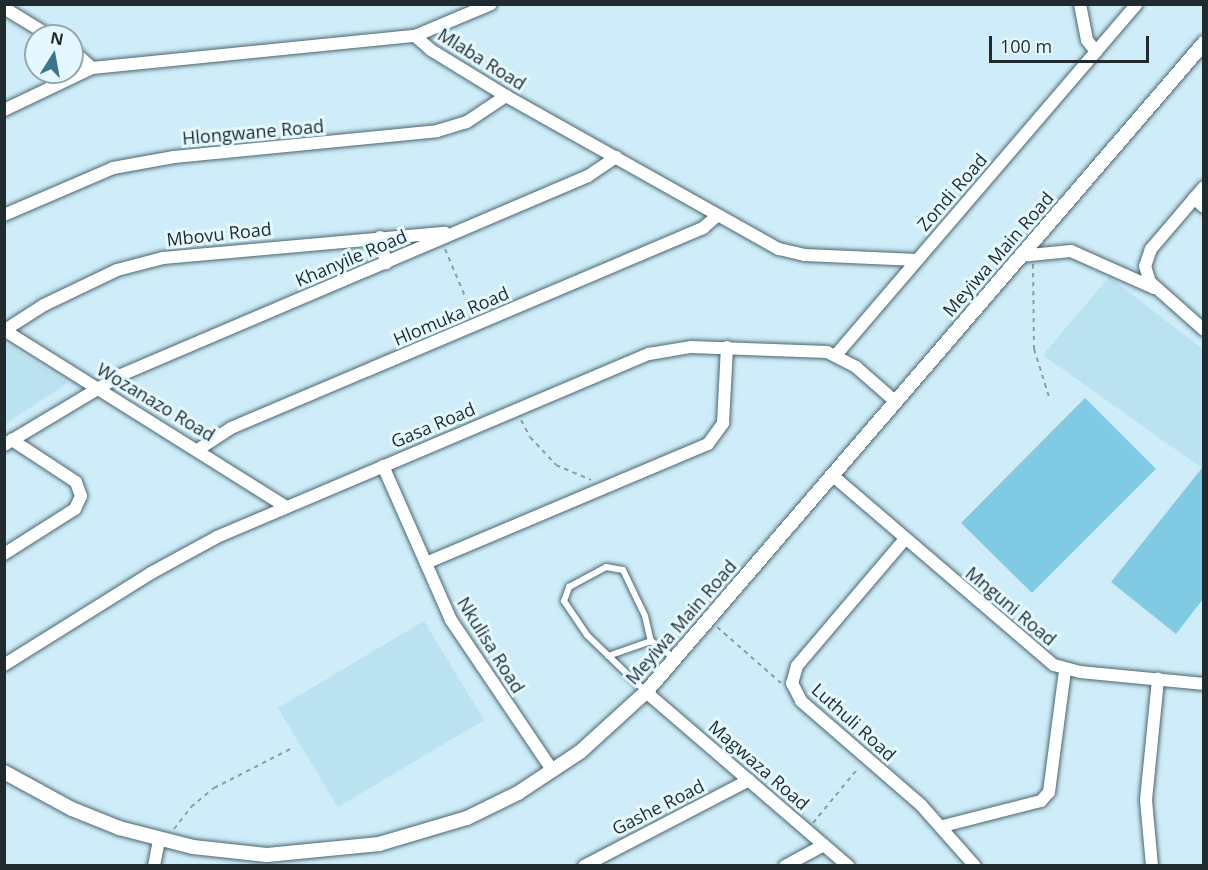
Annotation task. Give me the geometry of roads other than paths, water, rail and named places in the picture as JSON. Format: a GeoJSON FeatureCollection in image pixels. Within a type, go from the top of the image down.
{"type":"FeatureCollection","features":[{"type":"Feature","properties":{"kind":"street"},"geometry":{"type":"LineString","coordinates":[[416,36],[491,4]]}},
{"type":"Feature","properties":{"kind":"street"},"geometry":{"type":"LineString","coordinates":[[1080,4],[1087,40],[1096,52]]}},
{"type":"Feature","properties":{"kind":"street","name":"Zondi Road"},"geometry":{"type":"LineString","coordinates":[[836,355],[1137,4]]}},
{"type":"Feature","properties":{"kind":"street"},"geometry":{"type":"LineString","coordinates":[[4,8],[30,24]]}},
{"type":"Feature","properties":{"kind":"street","name":"Mlaba Road"},"geometry":{"type":"LineString","coordinates":[[4,110],[92,68],[416,36],[430,50],[506,96],[717,216],[793,253],[917,260]]}},
{"type":"Feature","properties":{"kind":"street","name":"Meyiwa Main Road"},"geometry":{"type":"LineString","coordinates":[[4,772],[72,809],[159,840],[267,855],[379,844],[467,818],[553,771],[606,731],[646,692],[1203,43]]}},
{"type":"Feature","properties":{"kind":"street"},"geometry":{"type":"LineString","coordinates":[[84,61],[92,68]]}},
{"type":"Feature","properties":{"kind":"street","name":"Hlongwane Road"},"geometry":{"type":"LineString","coordinates":[[4,215],[124,165],[420,134],[467,122],[506,96]]}},
{"type":"Feature","properties":{"kind":"street","name":"Khanyile Road"},"geometry":{"type":"LineString","coordinates":[[8,442],[97,387],[588,176],[616,157]]}},
{"type":"Feature","properties":{"kind":"street"},"geometry":{"type":"LineString","coordinates":[[1203,187],[1199,203],[1147,256],[1146,274],[1158,290],[1203,330]]}},
{"type":"Feature","properties":{"kind":"street","name":"Hlomuka Road"},"geometry":{"type":"LineString","coordinates":[[199,449],[231,428],[703,228],[717,216]]}},
{"type":"Feature","properties":{"kind":"street","name":"Mbovu Road"},"geometry":{"type":"LineString","coordinates":[[5,330],[44,305],[138,264],[207,252],[380,237],[447,236]]}},
{"type":"Feature","properties":{"kind":"street"},"geometry":{"type":"LineString","coordinates":[[380,237],[386,263]]}},
{"type":"Feature","properties":{"kind":"street"},"geometry":{"type":"LineString","coordinates":[[1020,256],[1071,251],[1158,290]]}},
{"type":"Feature","properties":{"kind":"street","name":"Wozanazo Road"},"geometry":{"type":"LineString","coordinates":[[5,330],[199,449],[286,507]]}},
{"type":"Feature","properties":{"kind":"street","name":"Gasa Road"},"geometry":{"type":"LineString","coordinates":[[4,664],[188,552],[286,507],[649,354],[691,347],[811,349],[836,355],[895,401]]}},
{"type":"Feature","properties":{"kind":"street"},"geometry":{"type":"LineString","coordinates":[[426,563],[600,491],[714,439],[723,423],[727,347]]}},
{"type":"Feature","properties":{"kind":"street"},"geometry":{"type":"LineString","coordinates":[[4,554],[75,509],[81,496],[76,482],[8,442]]}},
{"type":"Feature","properties":{"kind":"street","name":"Nkulisa Road"},"geometry":{"type":"LineString","coordinates":[[383,466],[462,639],[553,771]]}},
{"type":"Feature","properties":{"kind":"street","name":"Mnguni Road"},"geometry":{"type":"LineString","coordinates":[[832,475],[1045,658],[1065,669],[1203,684]]}},
{"type":"Feature","properties":{"kind":"street","name":"Luthuli Road"},"geometry":{"type":"LineString","coordinates":[[905,538],[797,666],[792,683],[795,693],[943,826],[975,866]]}},
{"type":"Feature","properties":{"kind":"street"},"geometry":{"type":"LineString","coordinates":[[943,826],[1041,801],[1049,792],[1065,669]]}},
{"type":"Feature","properties":{"kind":"street"},"geometry":{"type":"LineString","coordinates":[[1152,866],[1146,800],[1158,679]]}},
{"type":"Feature","properties":{"kind":"street","name":"Magwaza Road"},"geometry":{"type":"LineString","coordinates":[[646,692],[848,866]]}},
{"type":"Feature","properties":{"kind":"street","name":"Gashe Road"},"geometry":{"type":"LineString","coordinates":[[584,866],[748,780]]}},
{"type":"Feature","properties":{"kind":"street"},"geometry":{"type":"LineString","coordinates":[[154,866],[159,840]]}},
{"type":"Feature","properties":{"kind":"street"},"geometry":{"type":"LineString","coordinates":[[785,866],[824,845]]}},
{"type":"Feature","properties":{"kind":"lane"},"geometry":{"type":"LineString","coordinates":[[646,692],[587,635],[564,597],[577,582],[606,567],[614,566],[626,573],[651,641],[675,658]]}},
{"type":"Feature","properties":{"kind":"lane"},"geometry":{"type":"LineString","coordinates":[[608,656],[651,641]]}}]}
